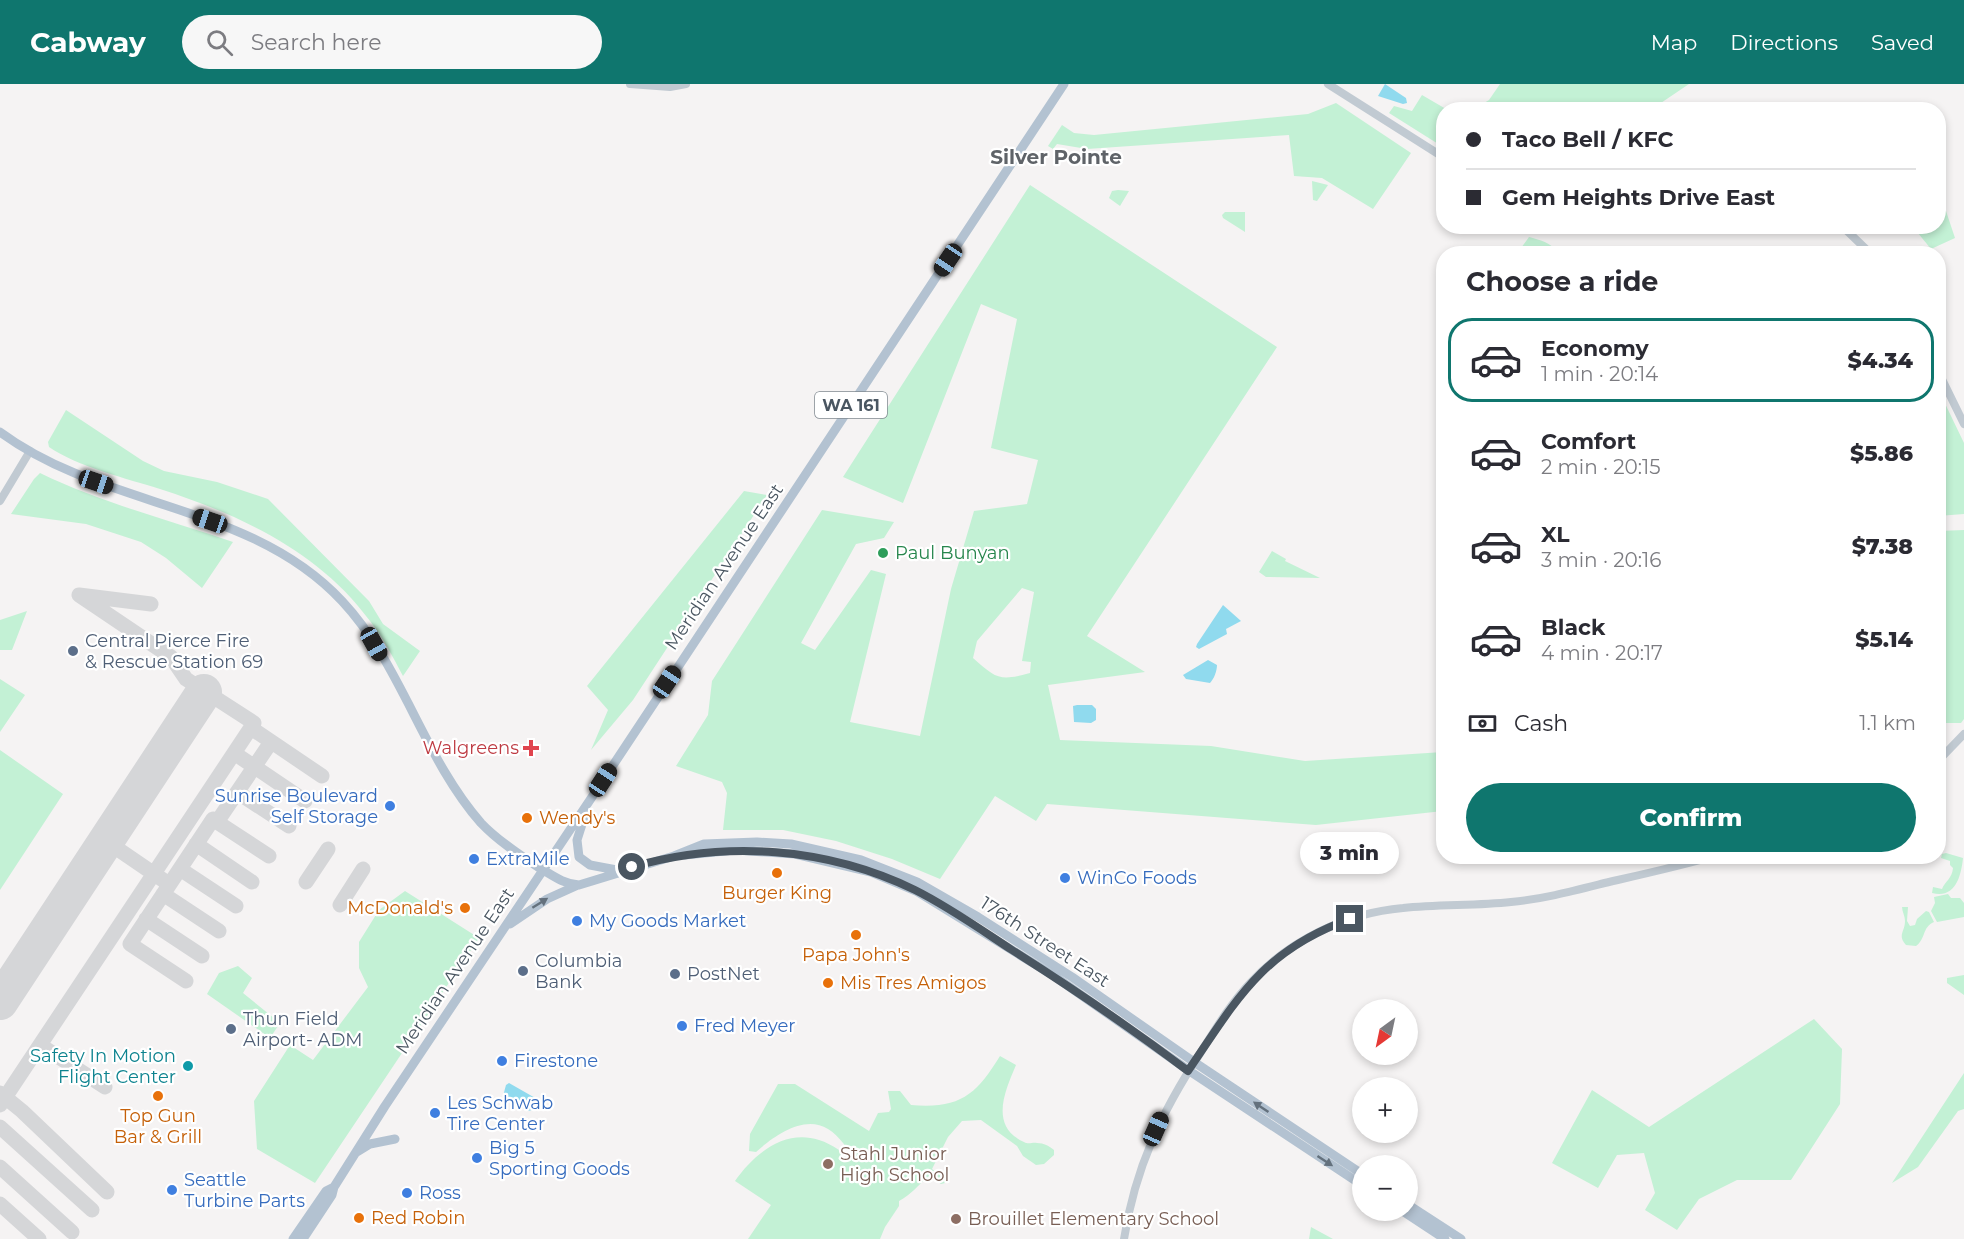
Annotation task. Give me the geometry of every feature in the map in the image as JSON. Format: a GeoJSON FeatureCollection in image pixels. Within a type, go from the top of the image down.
{"type":"FeatureCollection","features":[{"type":"Feature","properties":{"kind":"main road","name":"Meridian Avenue East"},"geometry":{"type":"LineString","coordinates":[[303,1239],[332,1195],[333,1187],[1064,84]]}},
{"type":"Feature","properties":{"kind":"main road"},"geometry":{"type":"LineString","coordinates":[[0,432],[60,467],[96,482],[252,536],[283,553],[312,573],[343,602],[366,631],[444,767],[473,812],[495,836],[543,870],[564,882],[579,885]]}},
{"type":"Feature","properties":{"kind":"main road"},"geometry":{"type":"LineString","coordinates":[[590,800],[577,840],[579,857],[590,865],[622,871]]}},
{"type":"Feature","properties":{"kind":"main road"},"geometry":{"type":"LineString","coordinates":[[708,852],[711,849],[757,842]]}},
{"type":"Feature","properties":{"kind":"main road","name":"176th Street East"},"geometry":{"type":"LineString","coordinates":[[505,927],[547,899],[579,885],[674,856],[704,844],[757,842],[791,844],[861,860],[917,882],[978,917],[1072,977],[1191,1066],[1352,1178]]}},
{"type":"Feature","properties":{"kind":"main road","name":"176th Street East"},"geometry":{"type":"LineString","coordinates":[[674,856],[708,852],[758,851],[817,858],[871,872],[916,891],[1054,976],[1352,1168]]}},
{"type":"Feature","properties":{"kind":"main road"},"geometry":{"type":"LineString","coordinates":[[355,1154],[370,1144],[394,1139]]}},
{"type":"Feature","properties":{"kind":"main road","name":"Meridian Avenue East"},"geometry":{"type":"LineString","coordinates":[[293,1239],[326,1191],[333,1187]]}},
{"type":"Feature","properties":{"kind":"main road"},"geometry":{"type":"LineString","coordinates":[[1418,1213],[1461,1239]]}},
{"type":"Feature","properties":{"kind":"main road"},"geometry":{"type":"LineString","coordinates":[[1417,1221],[1441,1237],[1442,1233],[1452,1239]]}},
{"type":"Feature","properties":{"kind":"street"},"geometry":{"type":"LineString","coordinates":[[632,85],[670,87],[686,84]]}},
{"type":"Feature","properties":{"kind":"street"},"geometry":{"type":"LineString","coordinates":[[1328,84],[1436,153]]}},
{"type":"Feature","properties":{"kind":"street"},"geometry":{"type":"LineString","coordinates":[[1850,234],[1863,246]]}},
{"type":"Feature","properties":{"kind":"street"},"geometry":{"type":"LineString","coordinates":[[1946,387],[1964,424]]}},
{"type":"Feature","properties":{"kind":"street"},"geometry":{"type":"LineString","coordinates":[[0,501],[30,451]]}},
{"type":"Feature","properties":{"kind":"street"},"geometry":{"type":"LineString","coordinates":[[1946,753],[1964,734]]}},
{"type":"Feature","properties":{"kind":"street"},"geometry":{"type":"LineString","coordinates":[[1124,1239],[1135,1186],[1150,1143],[1168,1103],[1224,1015],[1251,982],[1289,949],[1334,925],[1369,913],[1400,908],[1523,901],[1681,864]]}},
{"type":"Feature","properties":{"kind":"green space"},"geometry":{"type":"Polygon","coordinates":[[[1500,84],[1689,84],[1662,102],[1486,102],[1500,84]]]}},
{"type":"Feature","properties":{"kind":"green space"},"geometry":{"type":"Polygon","coordinates":[[[1422,95],[1436,103],[1436,143],[1389,113],[1394,106],[1412,111],[1422,95]]]}},
{"type":"Feature","properties":{"kind":"green space"},"geometry":{"type":"Polygon","coordinates":[[[1336,103],[1411,153],[1373,209],[1322,178],[1294,176],[1289,135],[1087,149],[1057,144],[1053,149],[1048,146],[1062,125],[1074,133],[1094,135],[1308,114],[1336,103]]]}},
{"type":"Feature","properties":{"kind":"green space"},"geometry":{"type":"Polygon","coordinates":[[[1312,181],[1328,185],[1317,201],[1313,200],[1312,181]]]}},
{"type":"Feature","properties":{"kind":"green space"},"geometry":{"type":"Polygon","coordinates":[[[1030,185],[1277,347],[1087,636],[1145,672],[1048,685],[1060,740],[1211,746],[1305,761],[1436,752],[1436,812],[1316,825],[1047,804],[1036,821],[995,796],[940,879],[892,859],[836,841],[783,830],[723,830],[727,793],[722,782],[676,766],[708,715],[712,681],[822,510],[894,522],[884,538],[856,544],[801,643],[815,650],[871,570],[886,574],[850,722],[920,736],[951,589],[974,511],[1027,504],[1038,460],[991,448],[1017,319],[981,304],[903,503],[843,477],[1030,185]],[[1022,588],[977,641],[973,658],[993,674],[1004,677],[1030,673],[1031,662],[1022,661],[1034,592],[1022,588]]]}},
{"type":"Feature","properties":{"kind":"green space"},"geometry":{"type":"Polygon","coordinates":[[[1112,191],[1129,191],[1120,206],[1109,198],[1112,191]]]}},
{"type":"Feature","properties":{"kind":"green space"},"geometry":{"type":"Polygon","coordinates":[[[1946,211],[1955,238],[1938,246],[1929,246],[1919,234],[1946,234],[1946,211]]]}},
{"type":"Feature","properties":{"kind":"green space"},"geometry":{"type":"Polygon","coordinates":[[[1225,212],[1245,212],[1245,232],[1223,218],[1222,215],[1225,212]]]}},
{"type":"Feature","properties":{"kind":"green space"},"geometry":{"type":"Polygon","coordinates":[[[1529,237],[1551,246],[1522,246],[1529,237]]]}},
{"type":"Feature","properties":{"kind":"green space"},"geometry":{"type":"Polygon","coordinates":[[[1946,406],[1964,443],[1964,514],[1946,515],[1946,406]]]}},
{"type":"Feature","properties":{"kind":"green space"},"geometry":{"type":"Polygon","coordinates":[[[66,410],[143,461],[164,471],[217,482],[268,499],[369,601],[383,624],[420,651],[403,676],[379,634],[350,596],[327,574],[276,538],[190,499],[88,466],[49,447],[48,442],[66,410]]]}},
{"type":"Feature","properties":{"kind":"green space"},"geometry":{"type":"Polygon","coordinates":[[[40,473],[111,502],[233,542],[202,588],[166,558],[141,542],[86,524],[11,514],[40,473]]]}},
{"type":"Feature","properties":{"kind":"green space"},"geometry":{"type":"Polygon","coordinates":[[[744,491],[767,495],[633,700],[591,750],[608,710],[587,686],[744,491]]]}},
{"type":"Feature","properties":{"kind":"green space"},"geometry":{"type":"Polygon","coordinates":[[[1964,530],[1964,719],[1961,723],[1946,723],[1946,531],[1964,530]]]}},
{"type":"Feature","properties":{"kind":"green space"},"geometry":{"type":"Polygon","coordinates":[[[1272,551],[1286,559],[1285,561],[1320,578],[1266,577],[1259,572],[1272,551]]]}},
{"type":"Feature","properties":{"kind":"green space"},"geometry":{"type":"Polygon","coordinates":[[[27,611],[12,650],[0,650],[0,620],[27,611]]]}},
{"type":"Feature","properties":{"kind":"green space"},"geometry":{"type":"Polygon","coordinates":[[[0,679],[25,695],[0,732],[0,679]]]}},
{"type":"Feature","properties":{"kind":"green space"},"geometry":{"type":"Polygon","coordinates":[[[0,750],[63,794],[0,890],[0,750]]]}},
{"type":"Feature","properties":{"kind":"green space"},"geometry":{"type":"Polygon","coordinates":[[[1946,853],[1963,858],[1961,872],[1955,885],[1946,893],[1932,893],[1933,887],[1942,889],[1950,877],[1953,868],[1950,861],[1946,860],[1946,853]]]}},
{"type":"Feature","properties":{"kind":"green space"},"geometry":{"type":"Polygon","coordinates":[[[405,891],[479,938],[315,1183],[257,1149],[254,1101],[290,1045],[313,1060],[368,987],[359,968],[359,942],[379,910],[405,891]]]}},
{"type":"Feature","properties":{"kind":"green space"},"geometry":{"type":"Polygon","coordinates":[[[1948,894],[1951,898],[1960,898],[1964,903],[1964,917],[1937,922],[1931,911],[1935,903],[1934,897],[1948,894]]]}},
{"type":"Feature","properties":{"kind":"green space"},"geometry":{"type":"Polygon","coordinates":[[[1902,907],[1908,907],[1907,921],[1910,926],[1915,925],[1917,919],[1926,911],[1929,912],[1934,922],[1930,924],[1916,946],[1906,945],[1902,939],[1905,921],[1902,907]]]}},
{"type":"Feature","properties":{"kind":"green space"},"geometry":{"type":"Polygon","coordinates":[[[238,966],[252,978],[243,993],[280,1023],[270,1038],[207,994],[219,973],[238,966]]]}},
{"type":"Feature","properties":{"kind":"green space"},"geometry":{"type":"Polygon","coordinates":[[[1964,975],[1964,995],[1947,983],[1947,978],[1964,975]]]}},
{"type":"Feature","properties":{"kind":"green space"},"geometry":{"type":"Polygon","coordinates":[[[1814,1019],[1842,1049],[1840,1104],[1791,1180],[1737,1180],[1699,1199],[1677,1230],[1645,1210],[1655,1193],[1644,1153],[1617,1155],[1598,1188],[1552,1163],[1592,1090],[1649,1127],[1814,1019]]]}},
{"type":"Feature","properties":{"kind":"green space","name":"Stahl Junior High School"},"geometry":{"type":"Polygon","coordinates":[[[1000,1056],[1016,1065],[1004,1097],[1003,1117],[1006,1127],[1024,1142],[1042,1144],[1054,1150],[1054,1155],[1044,1164],[1036,1165],[1023,1156],[1017,1146],[981,1120],[962,1121],[948,1137],[932,1169],[949,1182],[941,1184],[929,1176],[899,1201],[899,1206],[880,1239],[748,1239],[771,1205],[735,1181],[761,1153],[782,1141],[806,1137],[829,1144],[856,1161],[836,1135],[819,1125],[809,1124],[799,1125],[780,1134],[756,1152],[749,1151],[750,1134],[778,1084],[795,1084],[869,1131],[878,1113],[889,1112],[891,1109],[888,1091],[900,1091],[911,1105],[928,1106],[954,1102],[965,1097],[983,1081],[1000,1056]]]}},
{"type":"Feature","properties":{"kind":"green space"},"geometry":{"type":"Polygon","coordinates":[[[1964,1073],[1964,1109],[1958,1111],[1918,1167],[1892,1183],[1964,1073]]]}},
{"type":"Feature","properties":{"kind":"green space"},"geometry":{"type":"Polygon","coordinates":[[[1311,1227],[1333,1239],[1309,1239],[1311,1227]]]}},
{"type":"Feature","properties":{"kind":"water"},"geometry":{"type":"Polygon","coordinates":[[[1385,84],[1406,98],[1407,103],[1403,104],[1378,96],[1385,84]]]}},
{"type":"Feature","properties":{"kind":"water"},"geometry":{"type":"Polygon","coordinates":[[[1223,605],[1241,621],[1226,629],[1227,634],[1199,649],[1196,647],[1197,644],[1223,605]]]}},
{"type":"Feature","properties":{"kind":"water"},"geometry":{"type":"Polygon","coordinates":[[[1208,660],[1217,665],[1210,683],[1186,679],[1183,675],[1208,660]]]}},
{"type":"Feature","properties":{"kind":"water"},"geometry":{"type":"Polygon","coordinates":[[[1092,705],[1096,709],[1096,720],[1091,723],[1074,722],[1073,706],[1092,705]]]}},
{"type":"Feature","properties":{"kind":"water"},"geometry":{"type":"Polygon","coordinates":[[[509,1083],[537,1099],[532,1110],[528,1111],[503,1096],[506,1085],[509,1083]]]}},
{"type":"Feature","properties":{"kind":"taxiway"},"geometry":{"type":"LineString","coordinates":[[0,1105],[254,723],[186,679],[171,657],[79,595],[151,604]]}},
{"type":"Feature","properties":{"kind":"taxiway"},"geometry":{"type":"LineString","coordinates":[[251,728],[322,776]]}},
{"type":"Feature","properties":{"kind":"taxiway"},"geometry":{"type":"LineString","coordinates":[[186,981],[130,944],[213,819],[217,822],[271,742]]}},
{"type":"Feature","properties":{"kind":"taxiway"},"geometry":{"type":"LineString","coordinates":[[234,753],[305,801]]}},
{"type":"Feature","properties":{"kind":"taxiway"},"geometry":{"type":"LineString","coordinates":[[237,792],[289,826]]}},
{"type":"Feature","properties":{"kind":"taxiway"},"geometry":{"type":"LineString","coordinates":[[217,822],[269,856]]}},
{"type":"Feature","properties":{"kind":"taxiway"},"geometry":{"type":"LineString","coordinates":[[106,841],[163,880]]}},
{"type":"Feature","properties":{"kind":"taxiway"},"geometry":{"type":"LineString","coordinates":[[196,844],[252,882]]}},
{"type":"Feature","properties":{"kind":"taxiway"},"geometry":{"type":"LineString","coordinates":[[306,882],[328,849]]}},
{"type":"Feature","properties":{"kind":"taxiway"},"geometry":{"type":"LineString","coordinates":[[180,869],[236,906]]}},
{"type":"Feature","properties":{"kind":"taxiway"},"geometry":{"type":"LineString","coordinates":[[340,905],[363,869]]}},
{"type":"Feature","properties":{"kind":"taxiway"},"geometry":{"type":"LineString","coordinates":[[163,894],[219,931]]}},
{"type":"Feature","properties":{"kind":"taxiway"},"geometry":{"type":"LineString","coordinates":[[146,919],[202,956]]}},
{"type":"Feature","properties":{"kind":"taxiway"},"geometry":{"type":"LineString","coordinates":[[40,1045],[105,1087]]}},
{"type":"Feature","properties":{"kind":"taxiway"},"geometry":{"type":"LineString","coordinates":[[0,1093],[107,1192]]}},
{"type":"Feature","properties":{"kind":"taxiway"},"geometry":{"type":"LineString","coordinates":[[0,1127],[92,1210]]}},
{"type":"Feature","properties":{"kind":"taxiway"},"geometry":{"type":"LineString","coordinates":[[0,1167],[72,1232]]}},
{"type":"Feature","properties":{"kind":"taxiway"},"geometry":{"type":"LineString","coordinates":[[0,1204],[39,1239]]}},
{"type":"Feature","properties":{"kind":"runway"},"geometry":{"type":"LineString","coordinates":[[0,1002],[204,692]]}},
{"type":"Feature","properties":{"kind":"place","name":"Paul Bunyan"},"geometry":{"type":"Point","coordinates":[883,553]}},
{"type":"Feature","properties":{"kind":"place","name":"Central Pierce Fire & Rescue Station 69"},"geometry":{"type":"Point","coordinates":[73,651]}},
{"type":"Feature","properties":{"kind":"place","name":"Walgreens"},"geometry":{"type":"Point","coordinates":[531,748]}},
{"type":"Feature","properties":{"kind":"place","name":"Sunrise Boulevard Self Storage"},"geometry":{"type":"Point","coordinates":[390,806]}},
{"type":"Feature","properties":{"kind":"place","name":"Wendy's"},"geometry":{"type":"Point","coordinates":[527,818]}},
{"type":"Feature","properties":{"kind":"place","name":"ExtraMile"},"geometry":{"type":"Point","coordinates":[474,859]}},
{"type":"Feature","properties":{"kind":"place","name":"Burger King"},"geometry":{"type":"Point","coordinates":[777,873]}},
{"type":"Feature","properties":{"kind":"place","name":"WinCo Foods"},"geometry":{"type":"Point","coordinates":[1065,878]}},
{"type":"Feature","properties":{"kind":"place","name":"McDonald's"},"geometry":{"type":"Point","coordinates":[465,908]}},
{"type":"Feature","properties":{"kind":"place","name":"My Goods Market"},"geometry":{"type":"Point","coordinates":[577,921]}},
{"type":"Feature","properties":{"kind":"place","name":"Papa John's"},"geometry":{"type":"Point","coordinates":[856,935]}},
{"type":"Feature","properties":{"kind":"place","name":"Columbia Bank"},"geometry":{"type":"Point","coordinates":[523,971]}},
{"type":"Feature","properties":{"kind":"place","name":"PostNet"},"geometry":{"type":"Point","coordinates":[675,974]}},
{"type":"Feature","properties":{"kind":"place","name":"Mis Tres Amigos"},"geometry":{"type":"Point","coordinates":[828,983]}},
{"type":"Feature","properties":{"kind":"place","name":"Fred Meyer"},"geometry":{"type":"Point","coordinates":[682,1026]}},
{"type":"Feature","properties":{"kind":"place","name":"Thun Field Airport- ADM"},"geometry":{"type":"Point","coordinates":[231,1029]}},
{"type":"Feature","properties":{"kind":"place","name":"Firestone"},"geometry":{"type":"Point","coordinates":[502,1061]}},
{"type":"Feature","properties":{"kind":"place","name":"Safety In Motion Flight Center"},"geometry":{"type":"Point","coordinates":[188,1066]}},
{"type":"Feature","properties":{"kind":"place","name":"Top Gun Bar & Grill"},"geometry":{"type":"Point","coordinates":[158,1096]}},
{"type":"Feature","properties":{"kind":"place","name":"Les Schwab Tire Center"},"geometry":{"type":"Point","coordinates":[435,1113]}},
{"type":"Feature","properties":{"kind":"place","name":"Big 5 Sporting Goods"},"geometry":{"type":"Point","coordinates":[477,1158]}},
{"type":"Feature","properties":{"kind":"place","name":"Stahl Junior High School"},"geometry":{"type":"Point","coordinates":[828,1164]}},
{"type":"Feature","properties":{"kind":"place","name":"Seattle Turbine Parts"},"geometry":{"type":"Point","coordinates":[172,1190]}},
{"type":"Feature","properties":{"kind":"place","name":"Ross"},"geometry":{"type":"Point","coordinates":[407,1193]}},
{"type":"Feature","properties":{"kind":"place","name":"Red Robin"},"geometry":{"type":"Point","coordinates":[359,1218]}},
{"type":"Feature","properties":{"kind":"place","name":"Brouillet Elementary School"},"geometry":{"type":"Point","coordinates":[956,1219]}},
{"type":"Feature","properties":{"kind":"district","name":"Silver Pointe"},"geometry":{"type":"Point","coordinates":[1056,157]}},
{"type":"Feature","properties":{"kind":"route"},"geometry":{"type":"LineString","coordinates":[[632,867],[674,856],[735,850],[795,854],[871,872],[916,891],[941,905],[1054,976],[1188,1071],[1224,1015],[1258,975],[1284,953],[1309,937],[1350,919]]}}]}
